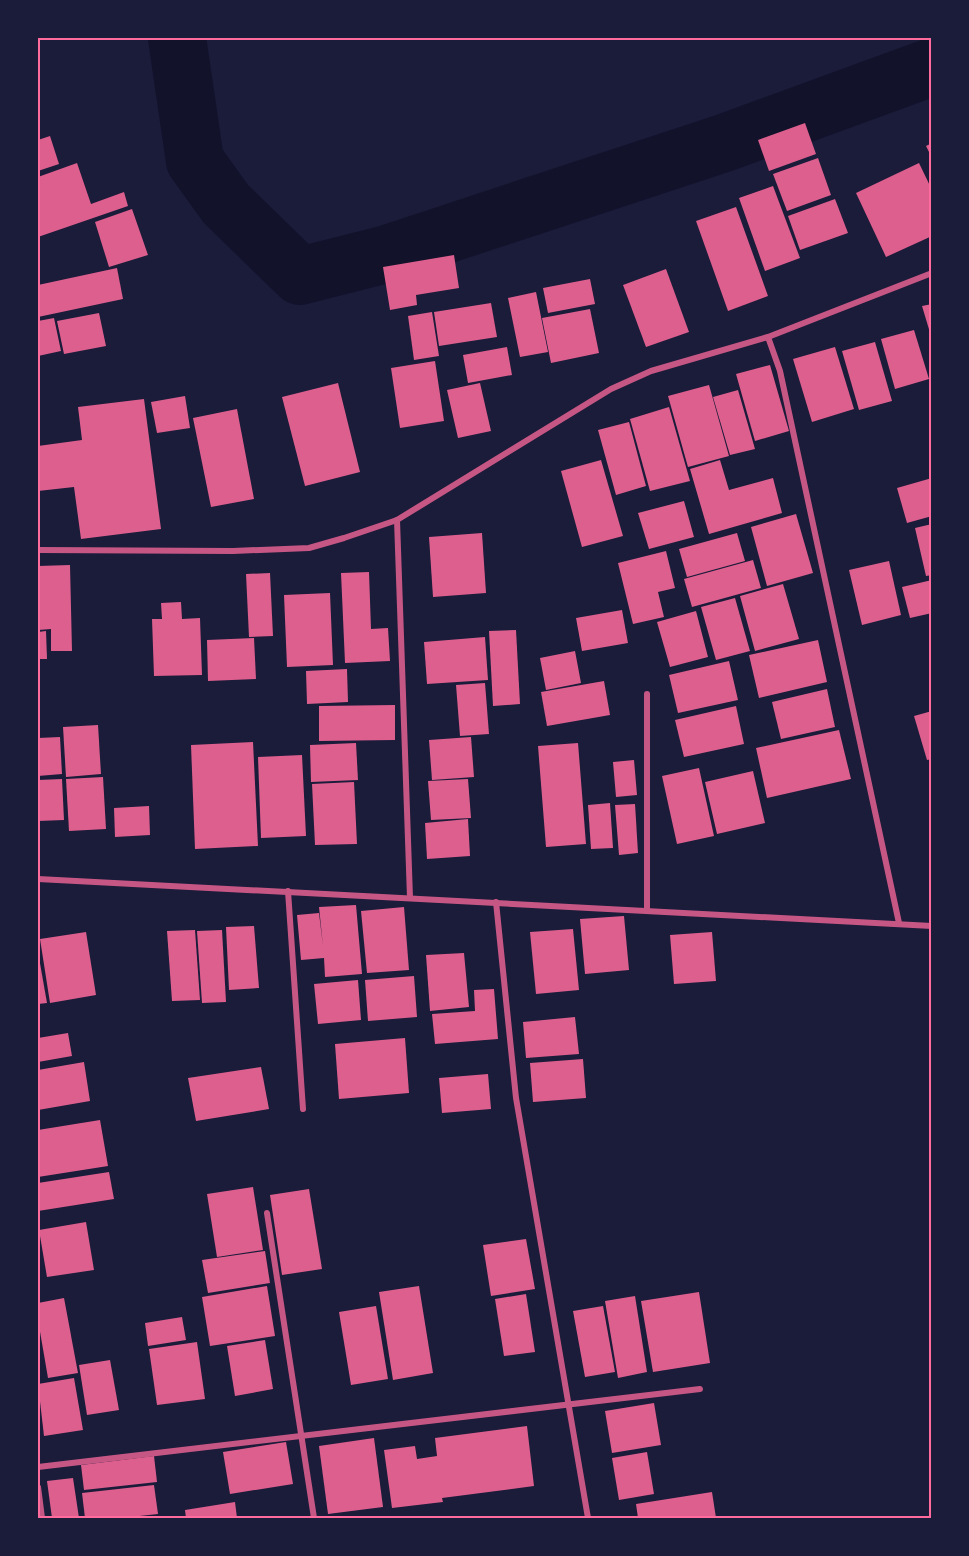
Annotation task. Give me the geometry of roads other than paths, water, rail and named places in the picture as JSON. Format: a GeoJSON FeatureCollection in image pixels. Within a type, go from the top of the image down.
{"type":"FeatureCollection","features":[{"type":"Feature","properties":{"kind":"street"},"geometry":{"type":"LineString","coordinates":[[38,550],[233,551],[309,548],[397,520],[611,389],[651,371],[768,337],[932,273]]}},
{"type":"Feature","properties":{"kind":"street"},"geometry":{"type":"LineString","coordinates":[[768,337],[782,383],[899,923]]}},
{"type":"Feature","properties":{"kind":"street"},"geometry":{"type":"LineString","coordinates":[[397,520],[410,898]]}},
{"type":"Feature","properties":{"kind":"street"},"geometry":{"type":"LineString","coordinates":[[646,694],[647,910]]}},
{"type":"Feature","properties":{"kind":"street"},"geometry":{"type":"LineString","coordinates":[[38,879],[932,926]]}},
{"type":"Feature","properties":{"kind":"street"},"geometry":{"type":"LineString","coordinates":[[288,891],[303,1109]]}},
{"type":"Feature","properties":{"kind":"street"},"geometry":{"type":"LineString","coordinates":[[496,902],[516,1098],[588,1518]]}},
{"type":"Feature","properties":{"kind":"street"},"geometry":{"type":"LineString","coordinates":[[267,1213],[314,1518]]}},
{"type":"Feature","properties":{"kind":"street"},"geometry":{"type":"LineString","coordinates":[[38,1467],[700,1389]]}},
{"type":"Feature","properties":{"kind":"street"},"geometry":{"type":"LineString","coordinates":[[38,1487],[42,1518]]}},
{"type":"Feature","properties":{"kind":"waterway"},"geometry":{"type":"LineString","coordinates":[[177,38],[195,161],[226,204],[300,276],[387,254],[724,143],[932,67]]}}]}
